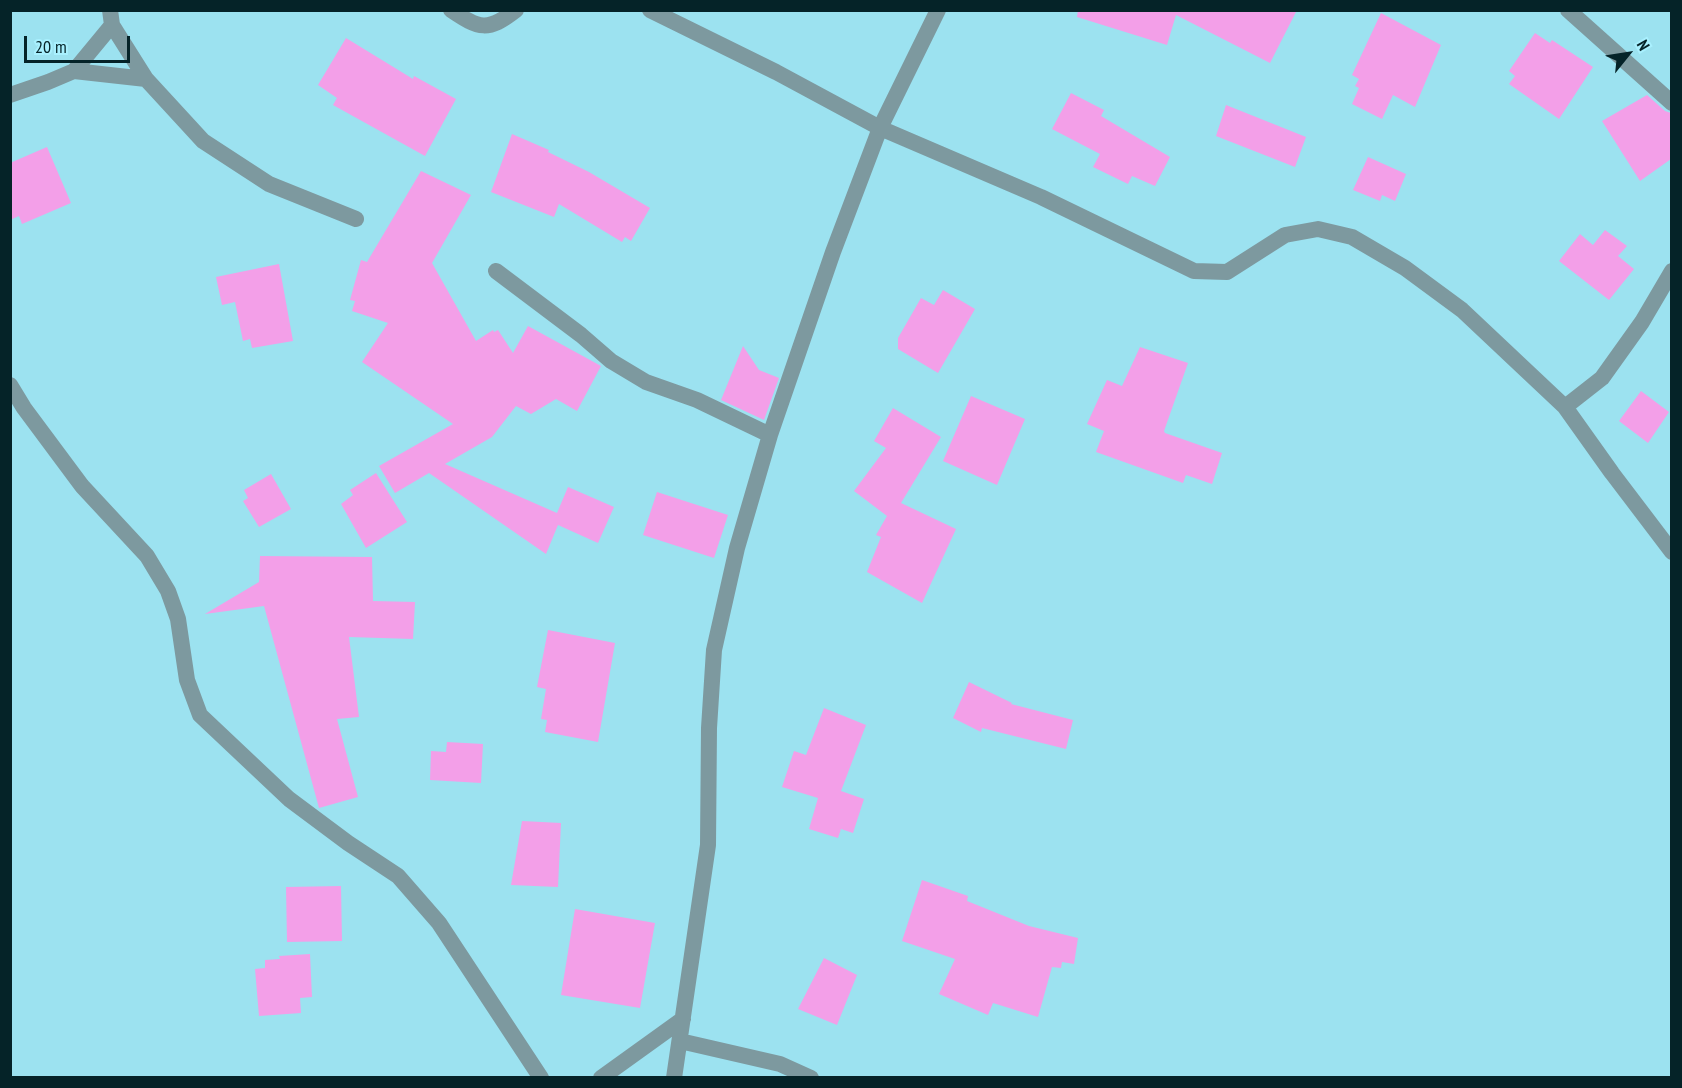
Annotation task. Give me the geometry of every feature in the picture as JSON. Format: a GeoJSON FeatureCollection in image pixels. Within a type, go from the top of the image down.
{"type":"FeatureCollection","features":[{"type":"Feature","properties":{"kind":"street"},"geometry":{"type":"LineString","coordinates":[[451,10],[471,24],[487,26],[504,20],[516,10]]}},
{"type":"Feature","properties":{"kind":"street"},"geometry":{"type":"LineString","coordinates":[[650,10],[776,72],[880,128],[1041,197],[1194,271],[1227,272],[1284,235],[1318,229],[1352,237],[1405,268],[1462,310],[1565,406],[1671,552]]}},
{"type":"Feature","properties":{"kind":"street"},"geometry":{"type":"LineString","coordinates":[[674,1077],[708,845],[709,728],[714,650],[737,548],[770,435],[833,252],[880,128],[938,10]]}},
{"type":"Feature","properties":{"kind":"street"},"geometry":{"type":"LineString","coordinates":[[1568,10],[1671,103]]}},
{"type":"Feature","properties":{"kind":"street"},"geometry":{"type":"LineString","coordinates":[[74,71],[111,18],[146,79],[203,141],[269,183],[356,219]]}},
{"type":"Feature","properties":{"kind":"street"},"geometry":{"type":"LineString","coordinates":[[10,95],[74,71],[146,79]]}},
{"type":"Feature","properties":{"kind":"street"},"geometry":{"type":"LineString","coordinates":[[496,270],[611,361],[646,382],[696,400],[770,435]]}},
{"type":"Feature","properties":{"kind":"street"},"geometry":{"type":"LineString","coordinates":[[1565,406],[1602,378],[1642,322],[1671,271]]}},
{"type":"Feature","properties":{"kind":"street"},"geometry":{"type":"LineString","coordinates":[[10,385],[24,408],[82,486],[147,556],[168,591],[178,619],[187,680],[200,715],[289,799],[348,843],[398,876],[439,922],[541,1077]]}},
{"type":"Feature","properties":{"kind":"street"},"geometry":{"type":"LineString","coordinates":[[601,1077],[683,1018]]}},
{"type":"Feature","properties":{"kind":"street"},"geometry":{"type":"LineString","coordinates":[[680,1041],[780,1064],[811,1077]]}},
{"type":"Feature","properties":{"kind":"building"},"geometry":{"type":"Polygon","coordinates":[[[1078,10],[1297,10],[1270,63],[1176,15],[1167,45],[1077,17],[1078,10]]]}},
{"type":"Feature","properties":{"kind":"building"},"geometry":{"type":"Polygon","coordinates":[[[1381,13],[1441,45],[1415,107],[1393,95],[1382,119],[1352,104],[1359,88],[1355,86],[1359,79],[1352,75],[1381,13]]]}},
{"type":"Feature","properties":{"kind":"building"},"geometry":{"type":"Polygon","coordinates":[[[1535,33],[1550,43],[1552,40],[1593,67],[1559,119],[1509,84],[1515,76],[1509,71],[1535,33]]]}},
{"type":"Feature","properties":{"kind":"building"},"geometry":{"type":"Polygon","coordinates":[[[346,38],[413,79],[414,76],[456,99],[425,156],[333,105],[337,98],[318,85],[346,38]]]}},
{"type":"Feature","properties":{"kind":"building"},"geometry":{"type":"Polygon","coordinates":[[[1071,93],[1104,110],[1101,116],[1170,157],[1155,186],[1132,176],[1128,184],[1093,167],[1100,154],[1052,129],[1071,93]]]}},
{"type":"Feature","properties":{"kind":"building"},"geometry":{"type":"Polygon","coordinates":[[[1647,95],[1665,111],[1671,113],[1671,159],[1640,181],[1602,121],[1647,95]]]}},
{"type":"Feature","properties":{"kind":"building"},"geometry":{"type":"Polygon","coordinates":[[[1226,105],[1306,137],[1295,167],[1216,136],[1226,105]]]}},
{"type":"Feature","properties":{"kind":"building"},"geometry":{"type":"Polygon","coordinates":[[[512,134],[549,150],[548,152],[589,172],[650,208],[631,241],[625,237],[622,242],[559,204],[554,217],[491,192],[512,134]]]}},
{"type":"Feature","properties":{"kind":"building"},"geometry":{"type":"Polygon","coordinates":[[[47,147],[71,203],[22,224],[19,216],[10,220],[10,163],[47,147]]]}},
{"type":"Feature","properties":{"kind":"building"},"geometry":{"type":"Polygon","coordinates":[[[1368,157],[1406,174],[1395,201],[1382,195],[1380,201],[1353,190],[1368,157]]]}},
{"type":"Feature","properties":{"kind":"building"},"geometry":{"type":"Polygon","coordinates":[[[421,171],[471,195],[432,263],[476,341],[493,330],[494,332],[498,330],[513,353],[528,326],[601,366],[577,411],[556,399],[531,414],[516,406],[492,437],[445,464],[557,513],[568,487],[614,507],[598,543],[558,525],[546,554],[429,473],[395,493],[379,466],[453,424],[362,362],[388,323],[352,311],[355,301],[350,300],[361,260],[367,262],[421,171]]]}},
{"type":"Feature","properties":{"kind":"building"},"geometry":{"type":"Polygon","coordinates":[[[1605,230],[1627,246],[1618,256],[1634,269],[1609,300],[1559,261],[1580,234],[1593,245],[1605,230]]]}},
{"type":"Feature","properties":{"kind":"building"},"geometry":{"type":"Polygon","coordinates":[[[279,264],[293,341],[252,348],[250,339],[243,341],[235,302],[222,305],[216,277],[279,264]]]}},
{"type":"Feature","properties":{"kind":"building"},"geometry":{"type":"Polygon","coordinates":[[[943,290],[975,309],[938,373],[898,349],[898,338],[921,298],[934,305],[943,290]]]}},
{"type":"Feature","properties":{"kind":"building"},"geometry":{"type":"Polygon","coordinates":[[[743,346],[759,370],[779,378],[764,420],[721,400],[743,346]]]}},
{"type":"Feature","properties":{"kind":"building"},"geometry":{"type":"Polygon","coordinates":[[[1140,347],[1188,363],[1164,431],[1222,453],[1212,484],[1186,475],[1183,483],[1096,452],[1104,431],[1087,424],[1107,380],[1122,386],[1140,347]]]}},
{"type":"Feature","properties":{"kind":"building"},"geometry":{"type":"Polygon","coordinates":[[[1641,391],[1669,412],[1648,443],[1619,421],[1641,391]]]}},
{"type":"Feature","properties":{"kind":"building"},"geometry":{"type":"Polygon","coordinates":[[[971,396],[1025,419],[997,485],[943,461],[971,396]]]}},
{"type":"Feature","properties":{"kind":"building"},"geometry":{"type":"Polygon","coordinates":[[[893,408],[941,437],[901,503],[956,529],[922,603],[867,572],[881,537],[876,535],[887,516],[854,491],[886,448],[874,441],[893,408]]]}},
{"type":"Feature","properties":{"kind":"building"},"geometry":{"type":"Polygon","coordinates":[[[376,473],[407,522],[366,548],[341,504],[353,495],[350,490],[376,473]]]}},
{"type":"Feature","properties":{"kind":"building"},"geometry":{"type":"Polygon","coordinates":[[[271,474],[291,509],[259,527],[243,501],[248,498],[244,490],[271,474]]]}},
{"type":"Feature","properties":{"kind":"building"},"geometry":{"type":"Polygon","coordinates":[[[657,492],[728,515],[714,558],[643,535],[657,492]]]}},
{"type":"Feature","properties":{"kind":"building"},"geometry":{"type":"Polygon","coordinates":[[[260,556],[372,557],[373,601],[415,602],[413,639],[349,637],[359,717],[337,719],[358,797],[319,808],[264,606],[205,614],[259,582],[260,556]]]}},
{"type":"Feature","properties":{"kind":"building"},"geometry":{"type":"Polygon","coordinates":[[[548,630],[615,643],[598,742],[545,732],[547,720],[541,719],[546,689],[537,687],[548,630]]]}},
{"type":"Feature","properties":{"kind":"building"},"geometry":{"type":"Polygon","coordinates":[[[969,682],[1011,704],[1073,720],[1066,749],[982,728],[981,732],[953,718],[969,682]]]}},
{"type":"Feature","properties":{"kind":"building"},"geometry":{"type":"Polygon","coordinates":[[[824,708],[866,725],[841,791],[864,799],[853,833],[841,829],[838,838],[809,829],[818,798],[782,787],[794,751],[806,755],[824,708]]]}},
{"type":"Feature","properties":{"kind":"building"},"geometry":{"type":"Polygon","coordinates":[[[447,742],[483,744],[481,783],[430,780],[431,751],[446,752],[447,742]]]}},
{"type":"Feature","properties":{"kind":"building"},"geometry":{"type":"Polygon","coordinates":[[[522,821],[561,823],[558,887],[511,885],[522,821]]]}},
{"type":"Feature","properties":{"kind":"building"},"geometry":{"type":"Polygon","coordinates":[[[922,880],[968,896],[967,901],[1029,926],[1078,938],[1074,964],[1062,962],[1061,968],[1052,967],[1038,1017],[993,1003],[988,1015],[939,994],[955,959],[902,941],[922,880]]]}},
{"type":"Feature","properties":{"kind":"building"},"geometry":{"type":"Polygon","coordinates":[[[341,886],[342,941],[287,942],[286,887],[341,886]]]}},
{"type":"Feature","properties":{"kind":"building"},"geometry":{"type":"Polygon","coordinates":[[[575,909],[655,923],[640,1008],[561,995],[575,909]]]}},
{"type":"Feature","properties":{"kind":"building"},"geometry":{"type":"Polygon","coordinates":[[[310,954],[312,997],[300,998],[301,1013],[259,1016],[255,969],[265,968],[265,960],[280,959],[279,956],[310,954]]]}},
{"type":"Feature","properties":{"kind":"building"},"geometry":{"type":"Polygon","coordinates":[[[824,958],[857,975],[837,1025],[798,1009],[824,958]]]}}]}
